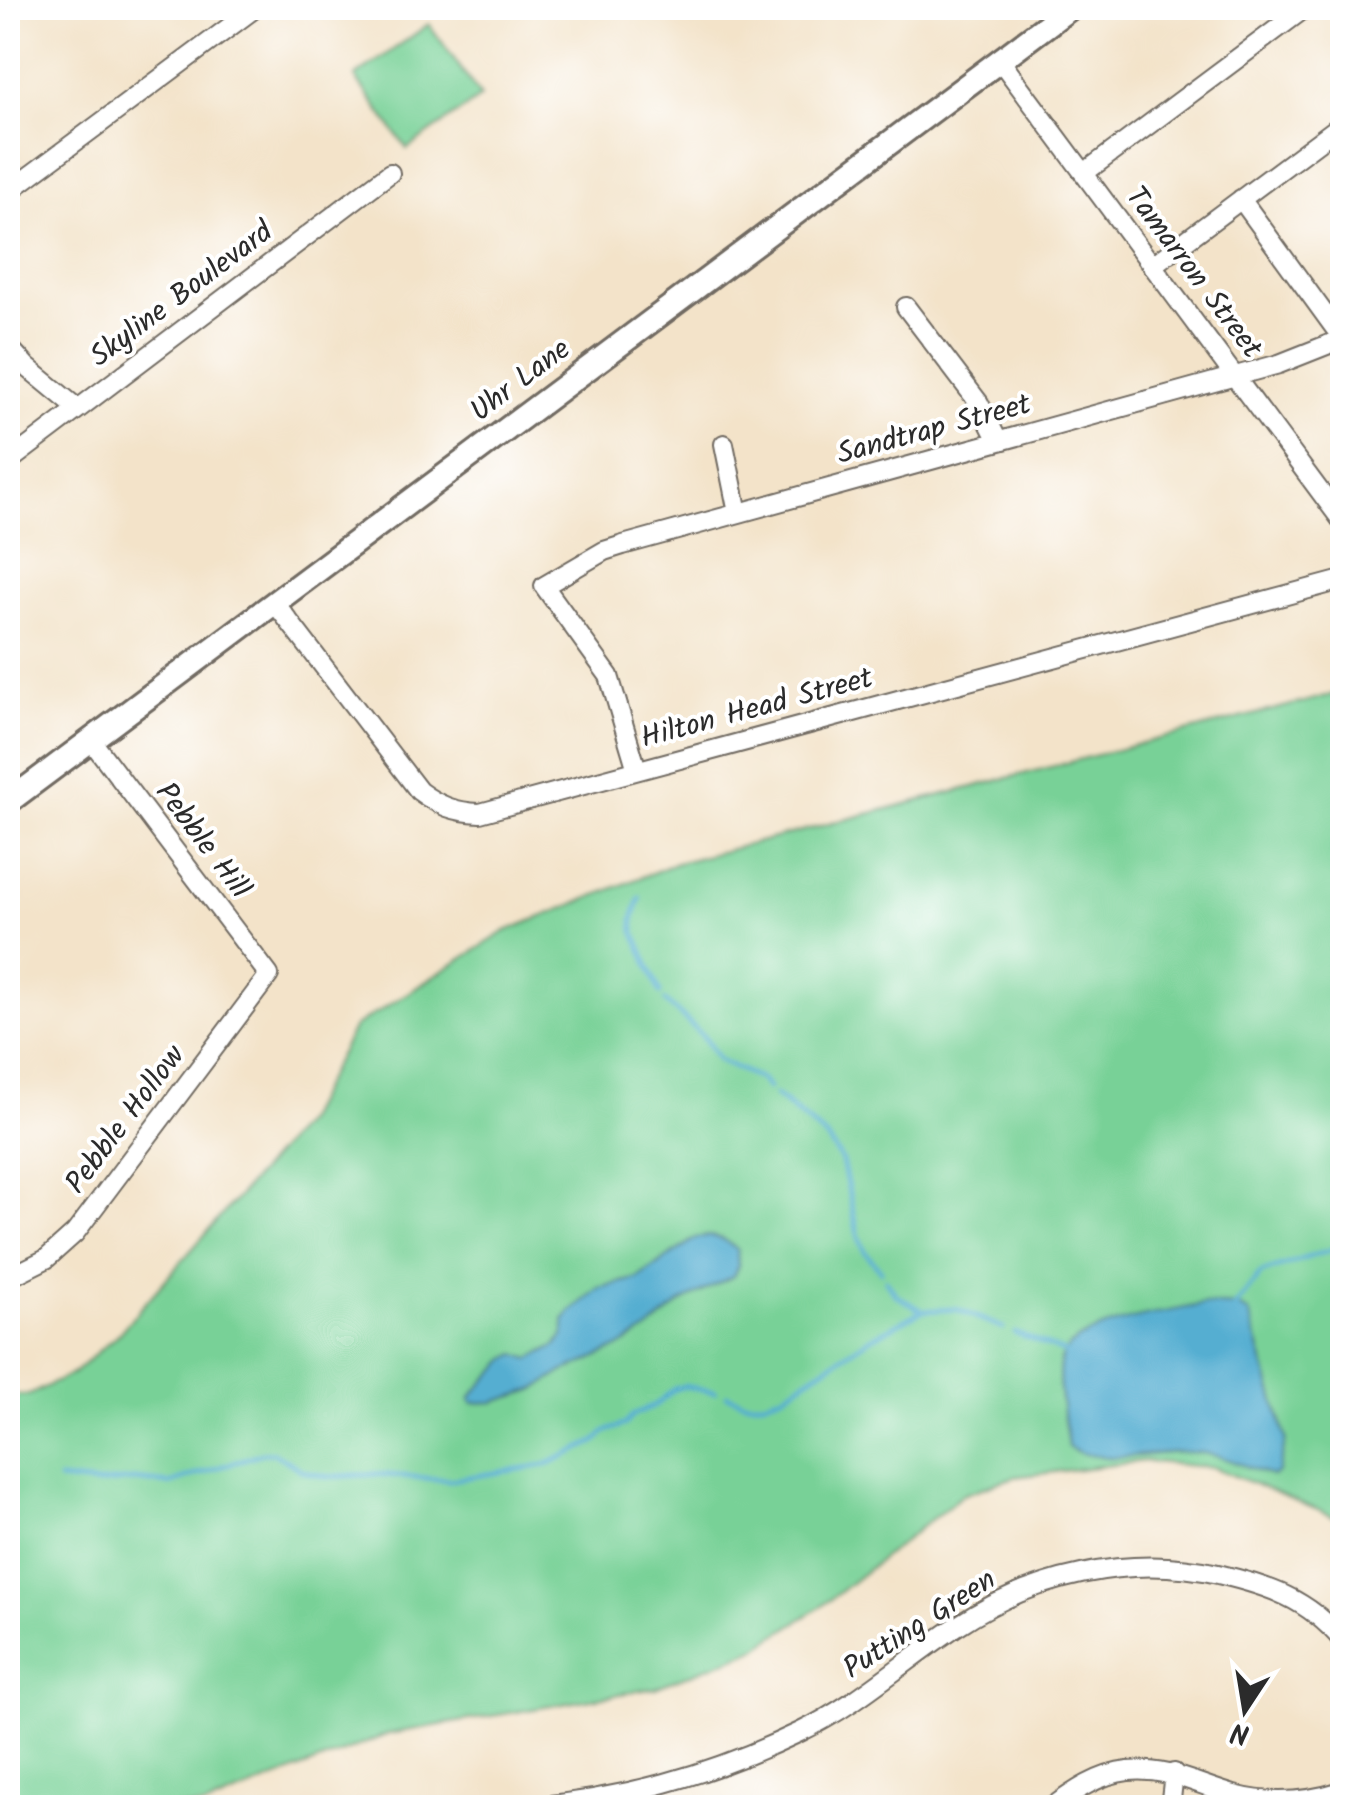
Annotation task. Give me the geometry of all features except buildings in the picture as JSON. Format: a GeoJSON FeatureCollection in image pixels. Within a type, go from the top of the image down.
{"type":"FeatureCollection","features":[{"type":"Feature","properties":{"kind":"street"},"geometry":{"type":"LineString","coordinates":[[8,192],[256,8]]}},
{"type":"Feature","properties":{"kind":"street","name":"Uhr Lane"},"geometry":{"type":"LineString","coordinates":[[8,802],[1070,8]]}},
{"type":"Feature","properties":{"kind":"street"},"geometry":{"type":"LineString","coordinates":[[1084,172],[1305,8]]}},
{"type":"Feature","properties":{"kind":"street","name":"Tamarron Street"},"geometry":{"type":"LineString","coordinates":[[999,60],[1342,521]]}},
{"type":"Feature","properties":{"kind":"street"},"geometry":{"type":"LineString","coordinates":[[1152,265],[1342,124]]}},
{"type":"Feature","properties":{"kind":"street","name":"Skyline Boulevard"},"geometry":{"type":"LineString","coordinates":[[8,462],[390,172]]}},
{"type":"Feature","properties":{"kind":"street"},"geometry":{"type":"LineString","coordinates":[[1241,199],[1342,338]]}},
{"type":"Feature","properties":{"kind":"street"},"geometry":{"type":"LineString","coordinates":[[906,307],[979,403],[998,441]]}},
{"type":"Feature","properties":{"kind":"street","name":"Sandtrap Street"},"geometry":{"type":"LineString","coordinates":[[636,770],[609,676],[544,586],[604,551],[1279,364],[1342,338]]}},
{"type":"Feature","properties":{"kind":"street"},"geometry":{"type":"LineString","coordinates":[[8,346],[78,409]]}},
{"type":"Feature","properties":{"kind":"street"},"geometry":{"type":"LineString","coordinates":[[724,444],[738,513]]}},
{"type":"Feature","properties":{"kind":"street","name":"Hilton Head Street"},"geometry":{"type":"LineString","coordinates":[[275,604],[419,791],[436,804],[458,812],[494,811],[1342,580]]}},
{"type":"Feature","properties":{"kind":"street","name":"Pebble Hill"},"geometry":{"type":"LineString","coordinates":[[91,740],[269,975]]}},
{"type":"Feature","properties":{"kind":"street","name":"Pebble Hollow"},"geometry":{"type":"LineString","coordinates":[[8,1278],[46,1259],[75,1234],[269,975]]}},
{"type":"Feature","properties":{"kind":"street","name":"Putting Green"},"geometry":{"type":"LineString","coordinates":[[523,1808],[604,1803],[755,1753],[805,1730],[868,1692],[988,1607],[1021,1592],[1091,1572],[1164,1567],[1200,1570],[1258,1583],[1302,1602],[1328,1622],[1342,1640]]}},
{"type":"Feature","properties":{"kind":"street"},"geometry":{"type":"LineString","coordinates":[[1051,1808],[1087,1784],[1132,1770],[1174,1773],[1234,1794],[1271,1801],[1308,1799],[1342,1791]]}},
{"type":"Feature","properties":{"kind":"street"},"geometry":{"type":"LineString","coordinates":[[1170,1808],[1174,1773]]}},
{"type":"Feature","properties":{"kind":"green space"},"geometry":{"type":"Polygon","coordinates":[[[429,24],[481,97],[407,149],[355,77],[429,24]]]}},
{"type":"Feature","properties":{"kind":"green space"},"geometry":{"type":"Polygon","coordinates":[[[1342,692],[1342,1520],[1215,1468],[1144,1461],[1014,1477],[962,1495],[822,1606],[753,1650],[655,1688],[388,1734],[205,1807],[8,1808],[8,1395],[29,1395],[74,1373],[119,1333],[305,1120],[354,1027],[506,931],[677,863],[1342,692]]]}},
{"type":"Feature","properties":{"kind":"water"},"geometry":{"type":"Polygon","coordinates":[[[696,1238],[723,1239],[737,1250],[738,1266],[733,1276],[680,1303],[648,1330],[618,1348],[564,1371],[536,1389],[494,1402],[473,1403],[470,1399],[507,1359],[516,1354],[530,1359],[557,1345],[571,1311],[599,1288],[638,1278],[696,1238]]]}},
{"type":"Feature","properties":{"kind":"water"},"geometry":{"type":"Polygon","coordinates":[[[1205,1304],[1237,1306],[1249,1313],[1286,1439],[1278,1473],[1272,1476],[1201,1453],[1111,1457],[1068,1447],[1059,1379],[1061,1360],[1069,1347],[1102,1328],[1124,1321],[1205,1304]]]}},
{"type":"Feature","properties":{"kind":"waterway"},"geometry":{"type":"LineString","coordinates":[[640,898],[633,919],[634,931],[660,993]]}},
{"type":"Feature","properties":{"kind":"waterway"},"geometry":{"type":"LineString","coordinates":[[665,1001],[704,1037],[719,1060],[760,1079],[768,1088]]}},
{"type":"Feature","properties":{"kind":"waterway"},"geometry":{"type":"LineString","coordinates":[[775,1095],[826,1137],[842,1161],[858,1235],[865,1252],[881,1271]]}},
{"type":"Feature","properties":{"kind":"waterway"},"geometry":{"type":"LineString","coordinates":[[1235,1307],[1261,1273],[1342,1246]]}},
{"type":"Feature","properties":{"kind":"waterway"},"geometry":{"type":"LineString","coordinates":[[886,1280],[896,1295],[921,1310]]}},
{"type":"Feature","properties":{"kind":"waterway"},"geometry":{"type":"LineString","coordinates":[[727,1395],[745,1402],[763,1402],[783,1395],[871,1338],[922,1311],[956,1309],[1003,1328]]}},
{"type":"Feature","properties":{"kind":"waterway"},"geometry":{"type":"LineString","coordinates":[[1015,1333],[1068,1354]]}},
{"type":"Feature","properties":{"kind":"waterway"},"geometry":{"type":"LineString","coordinates":[[59,1480],[169,1484],[262,1453],[274,1453],[303,1471],[328,1477],[375,1474],[450,1480],[545,1465],[626,1424],[633,1415],[656,1405],[674,1389],[685,1386],[715,1392]]}}]}
